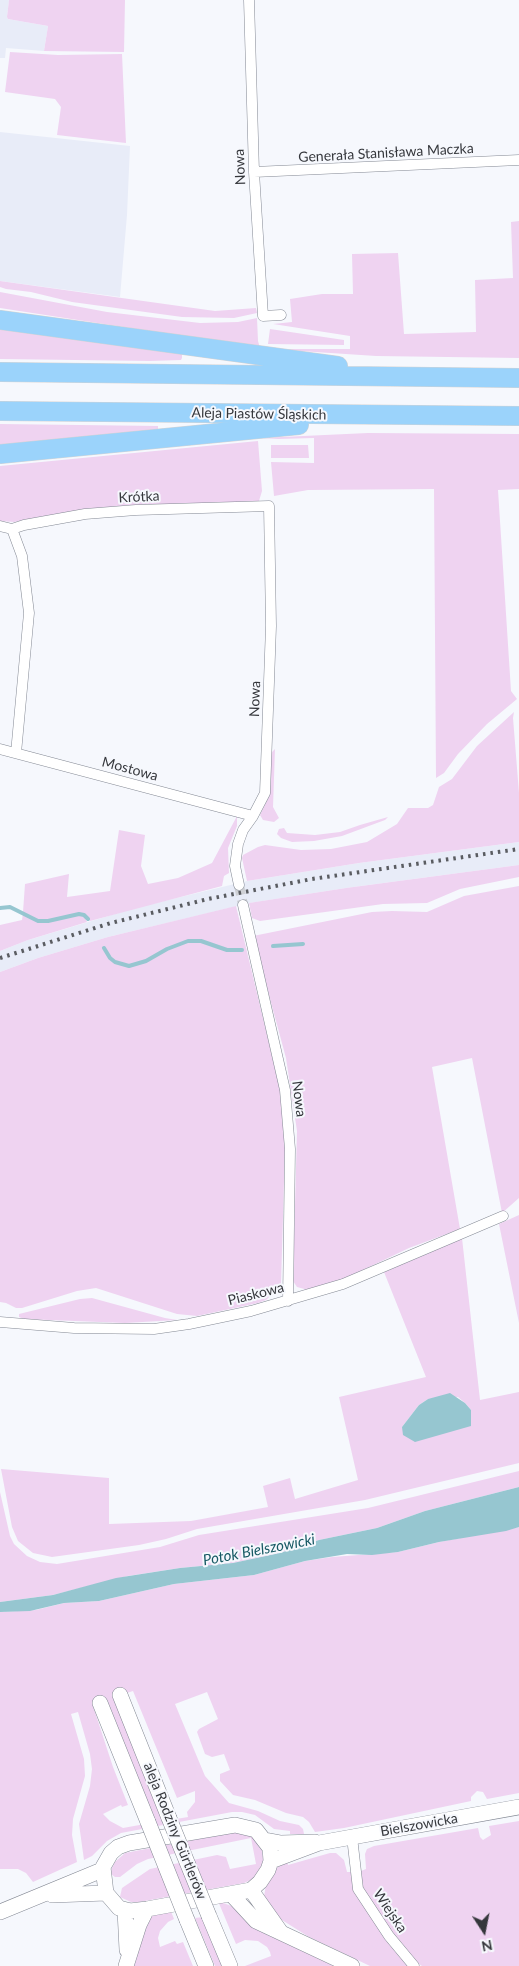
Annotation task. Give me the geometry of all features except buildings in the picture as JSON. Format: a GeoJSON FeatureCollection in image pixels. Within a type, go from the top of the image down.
{"type":"FeatureCollection","features":[{"type":"Feature","properties":{"kind":"highway"},"geometry":{"type":"LineString","coordinates":[[0,320],[416,377]]}},
{"type":"Feature","properties":{"kind":"highway"},"geometry":{"type":"LineString","coordinates":[[0,372],[519,378]]}},
{"type":"Feature","properties":{"kind":"highway","name":"Aleja Piastów Śląskich"},"geometry":{"type":"LineString","coordinates":[[0,411],[519,416]]}},
{"type":"Feature","properties":{"kind":"highway"},"geometry":{"type":"LineString","coordinates":[[0,454],[420,415]]}},
{"type":"Feature","properties":{"kind":"main road","name":"aleja Rodziny Gürtlerów"},"geometry":{"type":"LineString","coordinates":[[120,1695],[230,1966]]}},
{"type":"Feature","properties":{"kind":"main road","name":"aleja Rodziny Gürtlerów"},"geometry":{"type":"LineString","coordinates":[[100,1703],[206,1966]]}},
{"type":"Feature","properties":{"kind":"main road","name":"Bielszowicka"},"geometry":{"type":"LineString","coordinates":[[319,1843],[519,1807]]}},
{"type":"Feature","properties":{"kind":"main road"},"geometry":{"type":"LineString","coordinates":[[235,1825],[252,1829],[265,1840],[270,1848],[271,1861],[265,1876],[251,1890],[147,1909],[125,1910],[114,1903],[106,1893],[102,1870],[105,1861],[113,1851],[129,1843],[235,1825]]}},
{"type":"Feature","properties":{"kind":"main road"},"geometry":{"type":"LineString","coordinates":[[265,1840],[281,1843],[312,1841],[319,1843]]}},
{"type":"Feature","properties":{"kind":"main road"},"geometry":{"type":"LineString","coordinates":[[271,1861],[319,1843]]}},
{"type":"Feature","properties":{"kind":"main road"},"geometry":{"type":"LineString","coordinates":[[0,1912],[102,1870]]}},
{"type":"Feature","properties":{"kind":"main road"},"geometry":{"type":"LineString","coordinates":[[251,1890],[280,1931]]}},
{"type":"Feature","properties":{"kind":"main road"},"geometry":{"type":"LineString","coordinates":[[45,1895],[106,1893]]}},
{"type":"Feature","properties":{"kind":"main road"},"geometry":{"type":"LineString","coordinates":[[231,1894],[256,1921],[352,1966]]}},
{"type":"Feature","properties":{"kind":"main road"},"geometry":{"type":"LineString","coordinates":[[127,1961],[139,1925],[147,1909]]}},
{"type":"Feature","properties":{"kind":"main road"},"geometry":{"type":"LineString","coordinates":[[125,1910],[127,1961]]}},
{"type":"Feature","properties":{"kind":"street","name":"Nowa"},"geometry":{"type":"LineString","coordinates":[[249,0],[254,172],[263,316],[281,314]]}},
{"type":"Feature","properties":{"kind":"street","name":"Generała Stanisława Maczka"},"geometry":{"type":"LineString","coordinates":[[254,172],[519,160]]}},
{"type":"Feature","properties":{"kind":"street","name":"Nowa"},"geometry":{"type":"LineString","coordinates":[[239,885],[235,866],[238,844],[243,830],[265,793],[271,626],[269,506]]}},
{"type":"Feature","properties":{"kind":"street","name":"Krótka"},"geometry":{"type":"LineString","coordinates":[[12,529],[24,525],[85,514],[136,510],[269,506]]}},
{"type":"Feature","properties":{"kind":"street"},"geometry":{"type":"LineString","coordinates":[[0,526],[12,529],[22,556],[29,612],[16,752]]}},
{"type":"Feature","properties":{"kind":"street","name":"Mostowa"},"geometry":{"type":"LineString","coordinates":[[0,749],[253,816]]}},
{"type":"Feature","properties":{"kind":"street","name":"Nowa"},"geometry":{"type":"LineString","coordinates":[[243,905],[285,1090],[290,1149],[288,1301]]}},
{"type":"Feature","properties":{"kind":"street","name":"Piaskowa"},"geometry":{"type":"LineString","coordinates":[[0,1322],[74,1328],[154,1329],[251,1311],[343,1284],[503,1216]]}},
{"type":"Feature","properties":{"kind":"street","name":"Wiejska"},"geometry":{"type":"LineString","coordinates":[[352,1837],[358,1889],[389,1936],[414,1966]]}},
{"type":"Feature","properties":{"kind":"shaded area"},"geometry":{"type":"Polygon","coordinates":[[[0,0],[9,0],[8,19],[48,26],[44,51],[6,48],[5,58],[0,58],[0,0]]]}},
{"type":"Feature","properties":{"kind":"shaded area"},"geometry":{"type":"Polygon","coordinates":[[[9,0],[125,0],[124,52],[44,51],[48,26],[8,19],[9,0]]]}},
{"type":"Feature","properties":{"kind":"shaded area"},"geometry":{"type":"Polygon","coordinates":[[[10,52],[58,55],[122,54],[126,143],[57,135],[61,107],[55,99],[5,92],[10,52]]]}},
{"type":"Feature","properties":{"kind":"shaded area"},"geometry":{"type":"Polygon","coordinates":[[[0,132],[130,146],[127,215],[120,297],[0,281],[0,132]]]}},
{"type":"Feature","properties":{"kind":"shaded area"},"geometry":{"type":"Polygon","coordinates":[[[519,221],[519,358],[376,356],[270,349],[350,349],[350,336],[273,324],[292,322],[290,299],[322,294],[353,294],[352,254],[398,253],[404,334],[476,332],[475,280],[513,278],[511,222],[519,221]]]}},
{"type":"Feature","properties":{"kind":"shaded area"},"geometry":{"type":"Polygon","coordinates":[[[0,281],[215,311],[256,308],[257,313],[234,318],[182,317],[72,302],[31,292],[6,289],[0,287],[0,281]]]}},
{"type":"Feature","properties":{"kind":"shaded area"},"geometry":{"type":"Polygon","coordinates":[[[0,292],[107,312],[200,323],[238,322],[257,318],[260,348],[0,308],[0,292]]]}},
{"type":"Feature","properties":{"kind":"shaded area"},"geometry":{"type":"Polygon","coordinates":[[[0,327],[182,353],[182,358],[181,360],[150,361],[0,359],[0,327]]]}},
{"type":"Feature","properties":{"kind":"shaded area"},"geometry":{"type":"Polygon","coordinates":[[[270,329],[344,340],[344,345],[268,344],[270,329]]]}},
{"type":"Feature","properties":{"kind":"shaded area"},"geometry":{"type":"Polygon","coordinates":[[[0,424],[158,426],[158,432],[0,449],[0,424]]]}},
{"type":"Feature","properties":{"kind":"shaded area"},"geometry":{"type":"Polygon","coordinates":[[[368,433],[519,434],[519,489],[498,490],[511,691],[517,699],[487,724],[458,754],[444,773],[436,778],[434,489],[308,490],[274,496],[271,462],[314,463],[314,438],[260,438],[368,433]]]}},
{"type":"Feature","properties":{"kind":"shaded area"},"geometry":{"type":"Polygon","coordinates":[[[258,441],[262,491],[259,501],[254,503],[132,505],[81,510],[14,522],[0,521],[0,466],[258,441]]]}},
{"type":"Feature","properties":{"kind":"shaded area"},"geometry":{"type":"Polygon","coordinates":[[[271,445],[308,445],[309,458],[271,458],[271,445]]]}},
{"type":"Feature","properties":{"kind":"shaded area"},"geometry":{"type":"Polygon","coordinates":[[[514,712],[519,793],[519,842],[359,863],[247,881],[242,858],[243,855],[258,847],[265,845],[301,850],[331,849],[367,842],[397,824],[408,808],[428,808],[433,805],[439,787],[452,779],[477,746],[514,712]]]}},
{"type":"Feature","properties":{"kind":"shaded area"},"geometry":{"type":"Polygon","coordinates":[[[275,749],[273,807],[279,818],[274,822],[263,820],[260,815],[270,794],[271,753],[275,749]]]}},
{"type":"Feature","properties":{"kind":"shaded area"},"geometry":{"type":"Polygon","coordinates":[[[237,816],[237,826],[228,848],[229,873],[224,876],[222,886],[90,921],[85,914],[78,913],[48,920],[39,920],[23,912],[25,884],[69,874],[67,897],[110,891],[119,830],[145,835],[141,866],[148,884],[178,878],[212,863],[237,816]]]}},
{"type":"Feature","properties":{"kind":"shaded area"},"geometry":{"type":"Polygon","coordinates":[[[388,817],[385,820],[342,836],[314,841],[292,842],[281,838],[277,834],[279,829],[284,828],[287,833],[315,835],[340,832],[388,817]]]}},
{"type":"Feature","properties":{"kind":"shaded area"},"geometry":{"type":"Polygon","coordinates":[[[519,842],[519,865],[250,903],[108,937],[38,958],[0,972],[0,951],[28,940],[135,908],[247,881],[359,863],[519,842]]]}},
{"type":"Feature","properties":{"kind":"shaded area"},"geometry":{"type":"Polygon","coordinates":[[[519,865],[519,877],[460,889],[427,903],[383,904],[260,921],[252,918],[249,903],[346,888],[519,865]]]}},
{"type":"Feature","properties":{"kind":"shaded area"},"geometry":{"type":"Polygon","coordinates":[[[519,886],[519,1198],[502,1213],[472,1058],[432,1067],[460,1229],[409,1248],[342,1280],[308,1290],[297,1287],[293,1281],[297,1131],[286,1058],[253,936],[372,912],[427,912],[464,896],[519,886]]]}},
{"type":"Feature","properties":{"kind":"shaded area"},"geometry":{"type":"Polygon","coordinates":[[[236,906],[280,1089],[285,1147],[281,1284],[266,1300],[197,1316],[177,1314],[96,1288],[77,1291],[22,1308],[16,1308],[0,1302],[0,972],[38,958],[108,937],[236,906]]]}},
{"type":"Feature","properties":{"kind":"shaded area"},"geometry":{"type":"Polygon","coordinates":[[[23,913],[38,922],[48,922],[78,915],[84,916],[87,922],[28,940],[0,951],[0,925],[22,920],[23,913]]]}},
{"type":"Feature","properties":{"kind":"shaded area"},"geometry":{"type":"Polygon","coordinates":[[[519,1215],[519,1323],[499,1224],[519,1215]]]}},
{"type":"Feature","properties":{"kind":"shaded area"},"geometry":{"type":"Polygon","coordinates":[[[462,1238],[480,1400],[519,1392],[519,1463],[365,1500],[197,1529],[139,1545],[52,1557],[33,1553],[18,1541],[12,1527],[1,1469],[109,1478],[109,1524],[191,1521],[268,1507],[263,1486],[290,1478],[295,1499],[358,1480],[339,1397],[426,1377],[384,1272],[462,1238]],[[458,1397],[428,1399],[419,1405],[402,1427],[471,1410],[458,1397]]]}},
{"type":"Feature","properties":{"kind":"shaded area"},"geometry":{"type":"Polygon","coordinates":[[[92,1298],[177,1320],[125,1323],[24,1319],[19,1317],[19,1314],[80,1299],[92,1298]]]}},
{"type":"Feature","properties":{"kind":"shaded area"},"geometry":{"type":"Polygon","coordinates":[[[519,1471],[519,1487],[425,1511],[377,1528],[319,1540],[280,1553],[233,1563],[180,1568],[128,1576],[53,1595],[0,1602],[0,1492],[10,1536],[14,1544],[27,1556],[40,1562],[57,1564],[160,1547],[199,1535],[368,1508],[519,1471]]]}},
{"type":"Feature","properties":{"kind":"shaded area"},"geometry":{"type":"Polygon","coordinates":[[[519,1527],[519,1793],[487,1799],[483,1792],[477,1791],[471,1797],[471,1801],[344,1828],[315,1832],[309,1822],[303,1817],[286,1813],[255,1800],[233,1795],[220,1781],[220,1774],[230,1770],[224,1754],[212,1757],[205,1754],[197,1732],[218,1719],[207,1692],[175,1704],[205,1776],[229,1803],[258,1811],[280,1821],[299,1825],[303,1829],[304,1834],[290,1834],[290,1831],[274,1829],[255,1815],[232,1812],[121,1833],[107,1841],[92,1856],[84,1860],[79,1824],[90,1786],[92,1769],[90,1754],[78,1712],[71,1714],[84,1759],[85,1776],[73,1819],[72,1835],[77,1862],[33,1882],[26,1873],[18,1869],[0,1869],[0,1612],[36,1610],[64,1603],[99,1601],[174,1584],[254,1575],[305,1561],[398,1552],[519,1527]],[[133,1691],[115,1697],[164,1821],[188,1817],[187,1812],[195,1802],[195,1791],[177,1798],[133,1691]],[[107,1700],[93,1706],[128,1805],[122,1807],[121,1805],[103,1814],[110,1821],[123,1828],[156,1822],[107,1700]]]}},
{"type":"Feature","properties":{"kind":"shaded area"},"geometry":{"type":"Polygon","coordinates":[[[519,1821],[519,1966],[422,1966],[413,1960],[393,1936],[363,1889],[361,1871],[366,1869],[365,1854],[367,1849],[374,1846],[478,1828],[480,1837],[483,1840],[491,1835],[489,1826],[519,1821]]]}},
{"type":"Feature","properties":{"kind":"shaded area"},"geometry":{"type":"Polygon","coordinates":[[[241,1832],[252,1836],[262,1851],[261,1869],[253,1879],[244,1883],[139,1902],[131,1902],[120,1897],[122,1888],[150,1869],[217,1855],[226,1857],[230,1869],[256,1864],[251,1838],[148,1859],[137,1864],[120,1877],[115,1877],[111,1874],[112,1868],[115,1862],[125,1853],[241,1832]]]}},
{"type":"Feature","properties":{"kind":"shaded area"},"geometry":{"type":"Polygon","coordinates":[[[336,1853],[344,1860],[347,1872],[351,1872],[408,1966],[370,1966],[309,1937],[274,1915],[264,1897],[266,1884],[275,1869],[287,1861],[288,1865],[336,1853]]]}},
{"type":"Feature","properties":{"kind":"shaded area"},"geometry":{"type":"Polygon","coordinates":[[[218,1901],[234,1907],[264,1933],[334,1966],[245,1966],[271,1956],[270,1952],[267,1947],[258,1941],[245,1940],[236,1944],[218,1901]]]}},
{"type":"Feature","properties":{"kind":"shaded area"},"geometry":{"type":"Polygon","coordinates":[[[170,1909],[174,1919],[168,1922],[160,1931],[158,1938],[160,1947],[175,1941],[177,1944],[183,1942],[193,1966],[133,1966],[138,1944],[153,1914],[170,1909]]]}},
{"type":"Feature","properties":{"kind":"shaded area"},"geometry":{"type":"Polygon","coordinates":[[[203,1917],[223,1966],[215,1966],[195,1918],[203,1917]]]}},
{"type":"Feature","properties":{"kind":"water"},"geometry":{"type":"Polygon","coordinates":[[[450,1393],[465,1403],[471,1410],[471,1426],[415,1442],[403,1435],[402,1427],[419,1405],[428,1399],[450,1393]]]}},
{"type":"Feature","properties":{"kind":"water"},"geometry":{"type":"Polygon","coordinates":[[[519,1487],[519,1527],[506,1531],[439,1542],[398,1552],[372,1555],[347,1554],[305,1561],[254,1575],[174,1584],[99,1601],[64,1603],[30,1611],[0,1612],[0,1602],[53,1595],[116,1578],[180,1568],[233,1563],[280,1553],[319,1540],[377,1528],[425,1511],[519,1487]]]}},
{"type":"Feature","properties":{"kind":"waterway"},"geometry":{"type":"LineString","coordinates":[[0,908],[10,907],[38,921],[48,921],[79,914],[84,915],[88,919]]}},
{"type":"Feature","properties":{"kind":"waterway"},"geometry":{"type":"LineString","coordinates":[[104,948],[115,962],[129,966],[146,961],[167,949],[188,941],[201,941],[227,950],[242,950]]}},
{"type":"Feature","properties":{"kind":"waterway"},"geometry":{"type":"LineString","coordinates":[[273,946],[303,944]]}},
{"type":"Feature","properties":{"kind":"tunnel"},"geometry":{"type":"LineString","coordinates":[[239,885],[243,905]]}},
{"type":"Feature","properties":{"kind":"railway"},"geometry":{"type":"LineString","coordinates":[[0,958],[111,923],[208,899],[312,879],[519,849]]}},
{"type":"Feature","properties":{"kind":"water label","name":"Potok Bielszowicki"},"geometry":{"type":"Point","coordinates":[259,1550]}}]}
